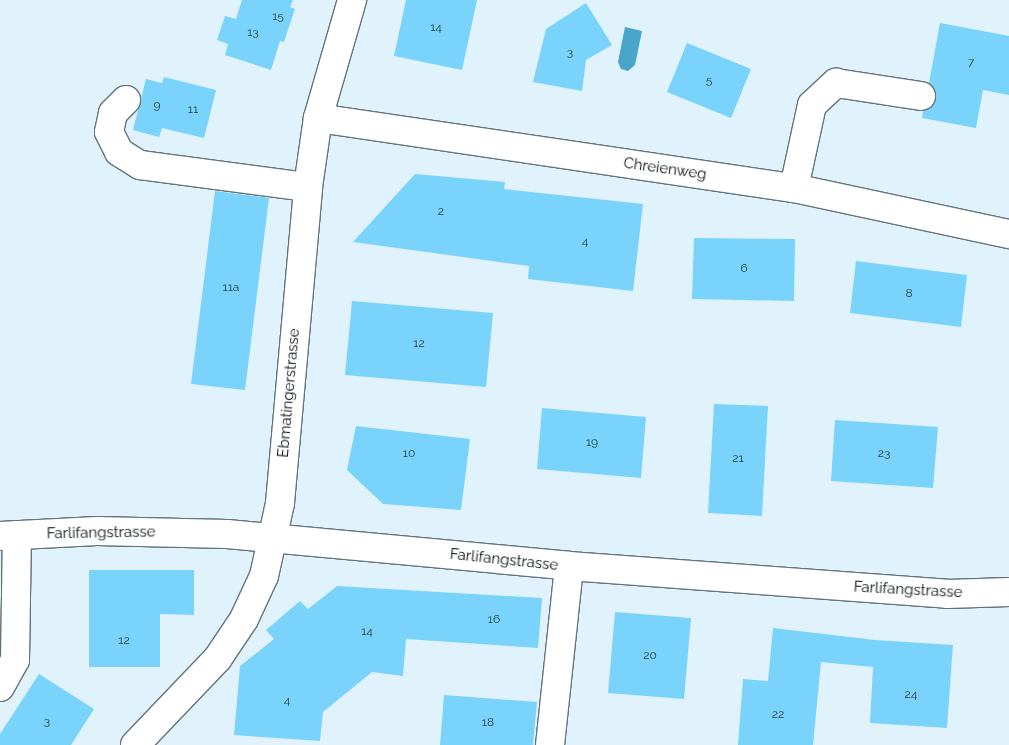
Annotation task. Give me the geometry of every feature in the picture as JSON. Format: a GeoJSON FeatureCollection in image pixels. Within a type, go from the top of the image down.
{"type":"FeatureCollection","features":[{"type":"Feature","properties":{"kind":"street","name":"Ebmatingerstrasse"},"geometry":{"type":"LineString","coordinates":[[135,745],[218,658],[244,619],[264,576],[280,503],[308,187],[318,118],[352,0]]}},
{"type":"Feature","properties":{"kind":"street"},"geometry":{"type":"LineString","coordinates":[[794,188],[812,105],[836,83],[921,96]]}},
{"type":"Feature","properties":{"kind":"street"},"geometry":{"type":"LineString","coordinates":[[126,100],[114,113],[109,132],[119,152],[140,166],[308,187]]}},
{"type":"Feature","properties":{"kind":"street","name":"Chreienweg"},"geometry":{"type":"LineString","coordinates":[[318,118],[794,188],[1009,234]]}},
{"type":"Feature","properties":{"kind":"street","name":"Farlifangstrasse"},"geometry":{"type":"LineString","coordinates":[[9,536],[97,531],[227,534],[569,566],[947,594],[1009,592]]}},
{"type":"Feature","properties":{"kind":"street"},"geometry":{"type":"LineString","coordinates":[[0,687],[15,660],[9,536]]}},
{"type":"Feature","properties":{"kind":"street"},"geometry":{"type":"LineString","coordinates":[[550,745],[569,566]]}},
{"type":"Feature","properties":{"kind":"water"},"geometry":{"type":"Polygon","coordinates":[[[625,27],[642,31],[635,65],[628,71],[621,69],[618,62],[625,27]]]}},
{"type":"Feature","properties":{"kind":"building"},"geometry":{"type":"Polygon","coordinates":[[[242,0],[293,0],[290,7],[295,9],[284,42],[280,41],[271,70],[225,55],[228,44],[217,40],[225,16],[236,19],[242,0]]]}},
{"type":"Feature","properties":{"kind":"building"},"geometry":{"type":"Polygon","coordinates":[[[406,0],[477,0],[462,70],[394,56],[406,0]]]}},
{"type":"Feature","properties":{"kind":"building"},"geometry":{"type":"Polygon","coordinates":[[[586,3],[612,45],[586,60],[582,91],[533,82],[546,29],[586,3]]]}},
{"type":"Feature","properties":{"kind":"building"},"geometry":{"type":"Polygon","coordinates":[[[940,23],[1009,36],[1009,95],[983,90],[976,128],[922,118],[923,111],[933,106],[936,99],[935,90],[929,83],[940,23]]]}},
{"type":"Feature","properties":{"kind":"building"},"geometry":{"type":"Polygon","coordinates":[[[687,43],[751,69],[731,118],[667,92],[687,43]]]}},
{"type":"Feature","properties":{"kind":"building"},"geometry":{"type":"Polygon","coordinates":[[[164,77],[216,90],[204,138],[162,128],[159,137],[133,130],[146,79],[162,83],[164,77]]]}},
{"type":"Feature","properties":{"kind":"building"},"geometry":{"type":"Polygon","coordinates":[[[415,174],[505,182],[504,189],[643,204],[633,291],[528,279],[529,266],[353,242],[415,174]]]}},
{"type":"Feature","properties":{"kind":"building"},"geometry":{"type":"Polygon","coordinates":[[[215,191],[269,198],[245,390],[191,384],[215,191]]]}},
{"type":"Feature","properties":{"kind":"building"},"geometry":{"type":"Polygon","coordinates":[[[694,238],[795,239],[794,301],[692,299],[694,238]]]}},
{"type":"Feature","properties":{"kind":"building"},"geometry":{"type":"Polygon","coordinates":[[[856,261],[967,275],[961,327],[850,313],[856,261]]]}},
{"type":"Feature","properties":{"kind":"building"},"geometry":{"type":"Polygon","coordinates":[[[352,301],[493,313],[486,387],[345,375],[352,301]]]}},
{"type":"Feature","properties":{"kind":"building"},"geometry":{"type":"Polygon","coordinates":[[[714,404],[768,406],[762,516],[708,513],[714,404]]]}},
{"type":"Feature","properties":{"kind":"building"},"geometry":{"type":"Polygon","coordinates":[[[542,408],[646,417],[641,478],[537,469],[542,408]]]}},
{"type":"Feature","properties":{"kind":"building"},"geometry":{"type":"Polygon","coordinates":[[[835,420],[938,427],[933,488],[831,481],[835,420]]]}},
{"type":"Feature","properties":{"kind":"building"},"geometry":{"type":"Polygon","coordinates":[[[356,426],[470,439],[461,510],[383,504],[347,470],[356,426]]]}},
{"type":"Feature","properties":{"kind":"building"},"geometry":{"type":"Polygon","coordinates":[[[89,570],[194,570],[194,615],[160,614],[160,667],[89,667],[89,570]]]}},
{"type":"Feature","properties":{"kind":"building"},"geometry":{"type":"Polygon","coordinates":[[[337,586],[542,598],[538,648],[406,639],[403,676],[372,672],[323,712],[320,741],[234,735],[240,666],[274,639],[266,630],[300,601],[308,609],[337,586]]]}},
{"type":"Feature","properties":{"kind":"building"},"geometry":{"type":"Polygon","coordinates":[[[615,612],[691,618],[684,699],[608,693],[615,612]]]}},
{"type":"Feature","properties":{"kind":"building"},"geometry":{"type":"Polygon","coordinates":[[[773,628],[875,640],[953,645],[947,728],[870,723],[873,667],[821,662],[813,745],[738,745],[743,679],[768,681],[773,628]]]}},
{"type":"Feature","properties":{"kind":"building"},"geometry":{"type":"Polygon","coordinates":[[[39,674],[94,709],[71,745],[0,745],[0,734],[39,674]]]}},
{"type":"Feature","properties":{"kind":"building"},"geometry":{"type":"Polygon","coordinates":[[[444,695],[537,702],[533,745],[440,745],[444,695]]]}}]}
